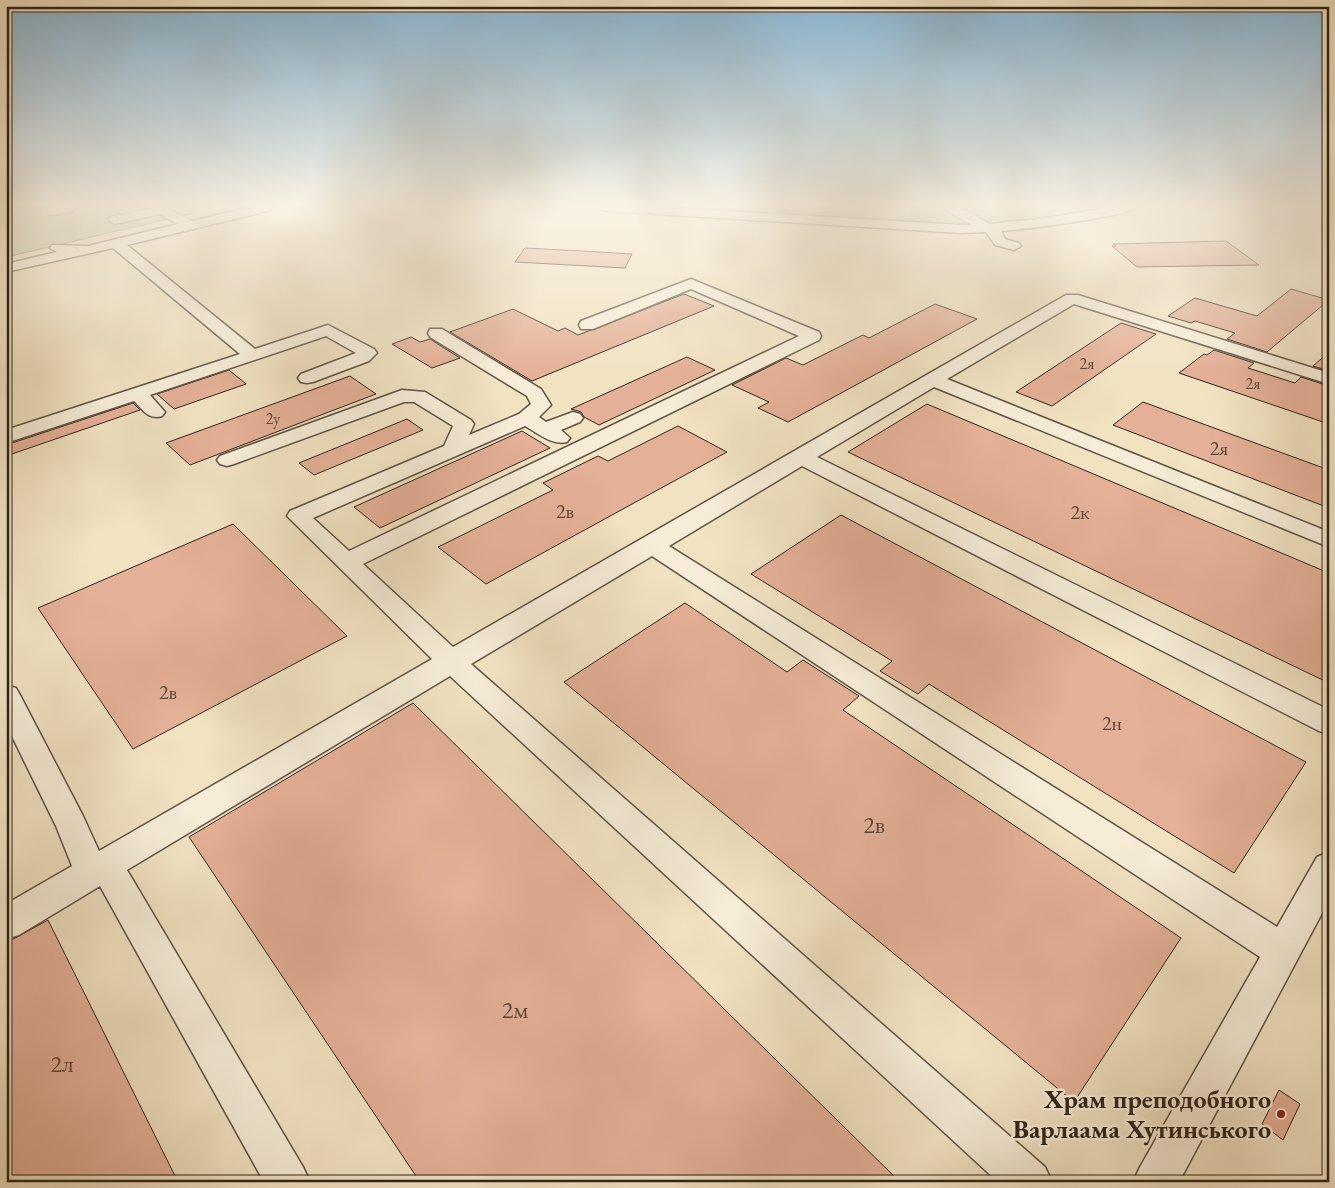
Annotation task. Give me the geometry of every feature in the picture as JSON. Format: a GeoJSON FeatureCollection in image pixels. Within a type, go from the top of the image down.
{"type":"FeatureCollection","features":[{"type":"Feature","properties":{"kind":"lane"},"geometry":{"type":"LineString","coordinates":[[6,268],[31,262]]}},
{"type":"Feature","properties":{"kind":"lane"},"geometry":{"type":"LineString","coordinates":[[139,262],[253,356]]}},
{"type":"Feature","properties":{"kind":"lane"},"geometry":{"type":"LineString","coordinates":[[347,562],[813,336],[692,284],[587,325]]}},
{"type":"Feature","properties":{"kind":"lane"},"geometry":{"type":"LineString","coordinates":[[6,923],[1072,298],[1329,379]]}},
{"type":"Feature","properties":{"kind":"lane"},"geometry":{"type":"LineString","coordinates":[[6,436],[328,330],[368,353],[363,357],[307,378]]}},
{"type":"Feature","properties":{"kind":"lane"},"geometry":{"type":"LineString","coordinates":[[436,333],[534,393],[541,405],[544,428]]}},
{"type":"Feature","properties":{"kind":"lane"},"geometry":{"type":"LineString","coordinates":[[932,380],[1329,540]]}},
{"type":"Feature","properties":{"kind":"lane"},"geometry":{"type":"LineString","coordinates":[[137,393],[155,412]]}},
{"type":"Feature","properties":{"kind":"lane"},"geometry":{"type":"LineString","coordinates":[[227,460],[402,396],[418,396],[464,424],[453,449]]}},
{"type":"Feature","properties":{"kind":"lane"},"geometry":{"type":"LineString","coordinates":[[573,418],[544,428],[453,449],[298,516],[452,662],[1030,1182]]}},
{"type":"Feature","properties":{"kind":"lane"},"geometry":{"type":"LineString","coordinates":[[801,458],[1329,723]]}},
{"type":"Feature","properties":{"kind":"lane"},"geometry":{"type":"LineString","coordinates":[[652,545],[1282,951]]}},
{"type":"Feature","properties":{"kind":"lane"},"geometry":{"type":"LineString","coordinates":[[6,695],[72,826],[288,1182]]}},
{"type":"Feature","properties":{"kind":"lane"},"geometry":{"type":"LineString","coordinates":[[1155,1182],[1329,867]]}},
{"type":"Feature","properties":{"kind":"building"},"geometry":{"type":"Polygon","coordinates":[[[523,262],[628,262],[625,268],[523,262]]]}},
{"type":"Feature","properties":{"kind":"building"},"geometry":{"type":"Polygon","coordinates":[[[1132,262],[1255,262],[1259,265],[1137,267],[1132,262]]]}},
{"type":"Feature","properties":{"kind":"building"},"geometry":{"type":"Polygon","coordinates":[[[1291,289],[1329,300],[1267,352],[1227,339],[1235,333],[1195,321],[1191,323],[1168,316],[1195,298],[1257,316],[1291,289]]]}},
{"type":"Feature","properties":{"kind":"building"},"geometry":{"type":"Polygon","coordinates":[[[684,294],[714,306],[532,381],[450,332],[513,309],[558,331],[565,328],[578,335],[684,294]]]}},
{"type":"Feature","properties":{"kind":"building"},"geometry":{"type":"Polygon","coordinates":[[[935,304],[977,319],[788,422],[758,408],[769,402],[732,385],[786,358],[803,365],[863,335],[869,338],[935,304]]]}},
{"type":"Feature","properties":{"kind":"building"},"geometry":{"type":"Polygon","coordinates":[[[1121,323],[1156,334],[1052,406],[1016,392],[1121,323]]]}},
{"type":"Feature","properties":{"kind":"building"},"geometry":{"type":"Polygon","coordinates":[[[411,337],[420,342],[430,339],[460,358],[432,368],[392,344],[411,337]]]}},
{"type":"Feature","properties":{"kind":"building"},"geometry":{"type":"Polygon","coordinates":[[[1214,350],[1254,363],[1248,368],[1295,383],[1301,377],[1329,386],[1329,424],[1179,373],[1204,354],[1207,355],[1214,350]]]}},
{"type":"Feature","properties":{"kind":"building"},"geometry":{"type":"Polygon","coordinates":[[[1329,352],[1329,371],[1313,366],[1329,352]]]}},
{"type":"Feature","properties":{"kind":"building"},"geometry":{"type":"Polygon","coordinates":[[[687,357],[715,370],[599,425],[584,417],[581,412],[571,409],[687,357]]]}},
{"type":"Feature","properties":{"kind":"building"},"geometry":{"type":"Polygon","coordinates":[[[229,370],[246,384],[174,409],[157,394],[229,370]]]}},
{"type":"Feature","properties":{"kind":"building"},"geometry":{"type":"Polygon","coordinates":[[[350,376],[376,394],[190,465],[166,443],[350,376]]]}},
{"type":"Feature","properties":{"kind":"building"},"geometry":{"type":"Polygon","coordinates":[[[1143,402],[1329,470],[1329,508],[1113,425],[1143,402]]]}},
{"type":"Feature","properties":{"kind":"building"},"geometry":{"type":"Polygon","coordinates":[[[133,403],[140,410],[6,456],[6,445],[133,403]]]}},
{"type":"Feature","properties":{"kind":"building"},"geometry":{"type":"Polygon","coordinates":[[[927,404],[1329,573],[1329,683],[848,452],[927,404]]]}},
{"type":"Feature","properties":{"kind":"building"},"geometry":{"type":"Polygon","coordinates":[[[407,419],[423,430],[314,475],[299,463],[407,419]]]}},
{"type":"Feature","properties":{"kind":"building"},"geometry":{"type":"Polygon","coordinates":[[[678,426],[727,452],[486,584],[438,547],[553,490],[543,483],[598,456],[608,461],[678,426]]]}},
{"type":"Feature","properties":{"kind":"building"},"geometry":{"type":"Polygon","coordinates":[[[522,431],[550,448],[380,528],[354,507],[522,431]]]}},
{"type":"Feature","properties":{"kind":"building"},"geometry":{"type":"Polygon","coordinates":[[[841,515],[1306,762],[1234,873],[929,684],[918,694],[880,671],[892,661],[751,574],[841,515]]]}},
{"type":"Feature","properties":{"kind":"building"},"geometry":{"type":"Polygon","coordinates":[[[233,524],[347,636],[133,749],[38,608],[233,524]]]}},
{"type":"Feature","properties":{"kind":"building"},"geometry":{"type":"Polygon","coordinates":[[[685,603],[787,672],[803,660],[859,696],[843,710],[1181,938],[1074,1102],[564,682],[685,603]]]}},
{"type":"Feature","properties":{"kind":"building"},"geometry":{"type":"Polygon","coordinates":[[[413,703],[900,1182],[420,1182],[189,837],[413,703]]]}},
{"type":"Feature","properties":{"kind":"building"},"geometry":{"type":"Polygon","coordinates":[[[48,920],[178,1182],[6,1182],[6,943],[48,920]]]}},
{"type":"Feature","properties":{"kind":"building","name":"Храм преподобного Варлаама Хутинського"},"geometry":{"type":"Polygon","coordinates":[[[1279,1090],[1300,1104],[1283,1140],[1262,1124],[1279,1090]]]}},
{"type":"Feature","properties":{"kind":"place","name":"Храм преподобного Варлаама Хутинського"},"geometry":{"type":"Point","coordinates":[1281,1114]}}]}
